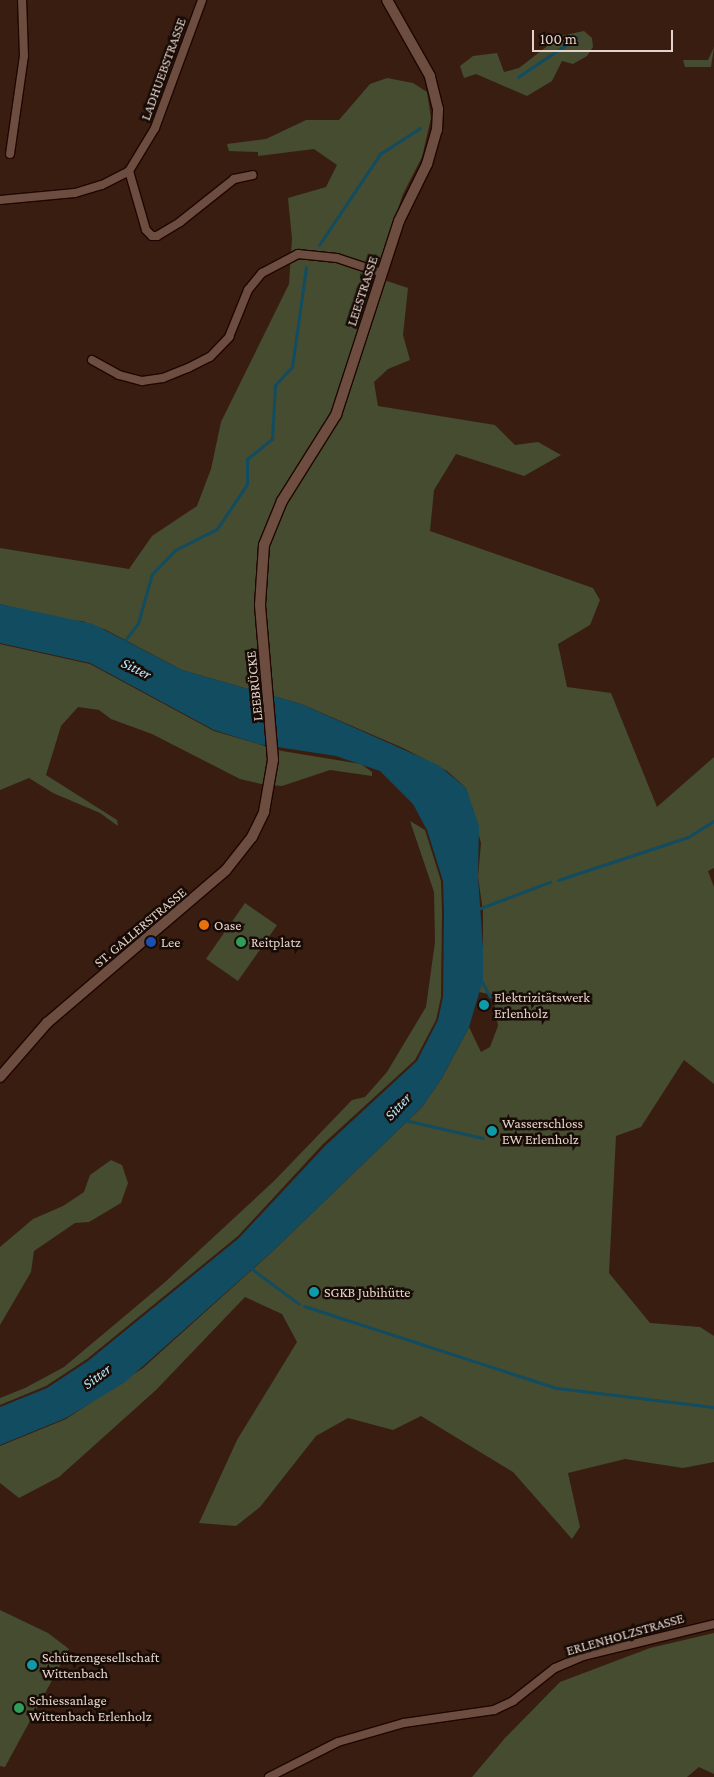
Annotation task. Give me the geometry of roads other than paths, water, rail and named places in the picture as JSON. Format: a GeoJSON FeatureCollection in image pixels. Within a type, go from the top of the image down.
{"type":"FeatureCollection","features":[{"type":"Feature","properties":{"kind":"street"},"geometry":{"type":"LineString","coordinates":[[10,154],[24,56],[22,0]]}},
{"type":"Feature","properties":{"kind":"street","name":"LADHUEBSTRASSE"},"geometry":{"type":"LineString","coordinates":[[129,171],[155,128],[202,0]]}},
{"type":"Feature","properties":{"kind":"street","name":"LEESTRASSE"},"geometry":{"type":"LineString","coordinates":[[260,589],[263,553],[271,524],[336,415],[399,221],[434,146],[438,110],[426,66],[399,26],[386,0]]}},
{"type":"Feature","properties":{"kind":"street"},"geometry":{"type":"LineString","coordinates":[[0,200],[74,193],[102,185],[129,171],[146,230],[152,236],[157,236],[180,222],[234,179],[253,175]]}},
{"type":"Feature","properties":{"kind":"street"},"geometry":{"type":"LineString","coordinates":[[92,360],[119,375],[142,381],[163,378],[210,357],[230,337],[248,290],[262,273],[298,254],[337,258],[382,273]]}},
{"type":"Feature","properties":{"kind":"street","name":"LEEBRÜCKE"},"geometry":{"type":"LineString","coordinates":[[260,589],[273,740],[272,781]]}},
{"type":"Feature","properties":{"kind":"street","name":"ST. GALLERSTRASSE"},"geometry":{"type":"LineString","coordinates":[[0,1077],[47,1024],[234,861],[259,825],[272,781]]}},
{"type":"Feature","properties":{"kind":"street","name":"ERLENHOLZSTRASSE"},"geometry":{"type":"LineString","coordinates":[[269,1777],[338,1742],[357,1736],[404,1723],[494,1710],[513,1701],[555,1668],[583,1656],[714,1624]]}},
{"type":"Feature","properties":{"kind":"water","name":"Sitter"},"geometry":{"type":"Polygon","coordinates":[[[0,604],[93,624],[182,670],[301,704],[438,765],[466,788],[479,826],[478,877],[483,948],[483,980],[469,1027],[442,1078],[422,1107],[275,1249],[125,1382],[66,1418],[0,1445],[0,1407],[47,1388],[88,1361],[239,1238],[325,1146],[417,1061],[438,1020],[443,997],[444,912],[443,881],[427,830],[413,804],[380,771],[336,756],[258,744],[214,730],[90,663],[0,643],[0,604]]]}},
{"type":"Feature","properties":{"kind":"waterway"},"geometry":{"type":"LineString","coordinates":[[518,77],[577,37]]}},
{"type":"Feature","properties":{"kind":"waterway"},"geometry":{"type":"LineString","coordinates":[[319,245],[380,154],[420,128]]}},
{"type":"Feature","properties":{"kind":"waterway"},"geometry":{"type":"LineString","coordinates":[[123,643],[138,623],[152,574],[175,550],[217,529],[247,484],[247,459],[272,439],[275,385],[292,367],[306,267]]}},
{"type":"Feature","properties":{"kind":"waterway"},"geometry":{"type":"LineString","coordinates":[[558,880],[688,837],[714,821]]}},
{"type":"Feature","properties":{"kind":"waterway"},"geometry":{"type":"LineString","coordinates":[[478,909],[550,882]]}},
{"type":"Feature","properties":{"kind":"waterway"},"geometry":{"type":"LineString","coordinates":[[481,980],[490,997]]}},
{"type":"Feature","properties":{"kind":"waterway","name":"Sitter"},"geometry":{"type":"LineString","coordinates":[[404,1120],[483,1138]]}},
{"type":"Feature","properties":{"kind":"waterway"},"geometry":{"type":"LineString","coordinates":[[249,1267],[299,1304]]}},
{"type":"Feature","properties":{"kind":"waterway"},"geometry":{"type":"LineString","coordinates":[[304,1306],[557,1388],[714,1407]]}},
{"type":"Feature","properties":{"kind":"place","name":"Oase"},"geometry":{"type":"Point","coordinates":[204,925]}},
{"type":"Feature","properties":{"kind":"place","name":"Lee"},"geometry":{"type":"Point","coordinates":[151,942]}},
{"type":"Feature","properties":{"kind":"place","name":"Reitplatz"},"geometry":{"type":"Point","coordinates":[241,942]}},
{"type":"Feature","properties":{"kind":"place","name":"Elektrizitätswerk Erlenholz"},"geometry":{"type":"Point","coordinates":[484,1005]}},
{"type":"Feature","properties":{"kind":"place","name":"Wasserschloss EW Erlenholz"},"geometry":{"type":"Point","coordinates":[492,1131]}},
{"type":"Feature","properties":{"kind":"place","name":"SGKB Jubihütte"},"geometry":{"type":"Point","coordinates":[314,1292]}},
{"type":"Feature","properties":{"kind":"place","name":"Schützengesellschaft Wittenbach"},"geometry":{"type":"Point","coordinates":[32,1665]}},
{"type":"Feature","properties":{"kind":"place","name":"Schiessanlage Wittenbach Erlenholz"},"geometry":{"type":"Point","coordinates":[19,1708]}}]}
